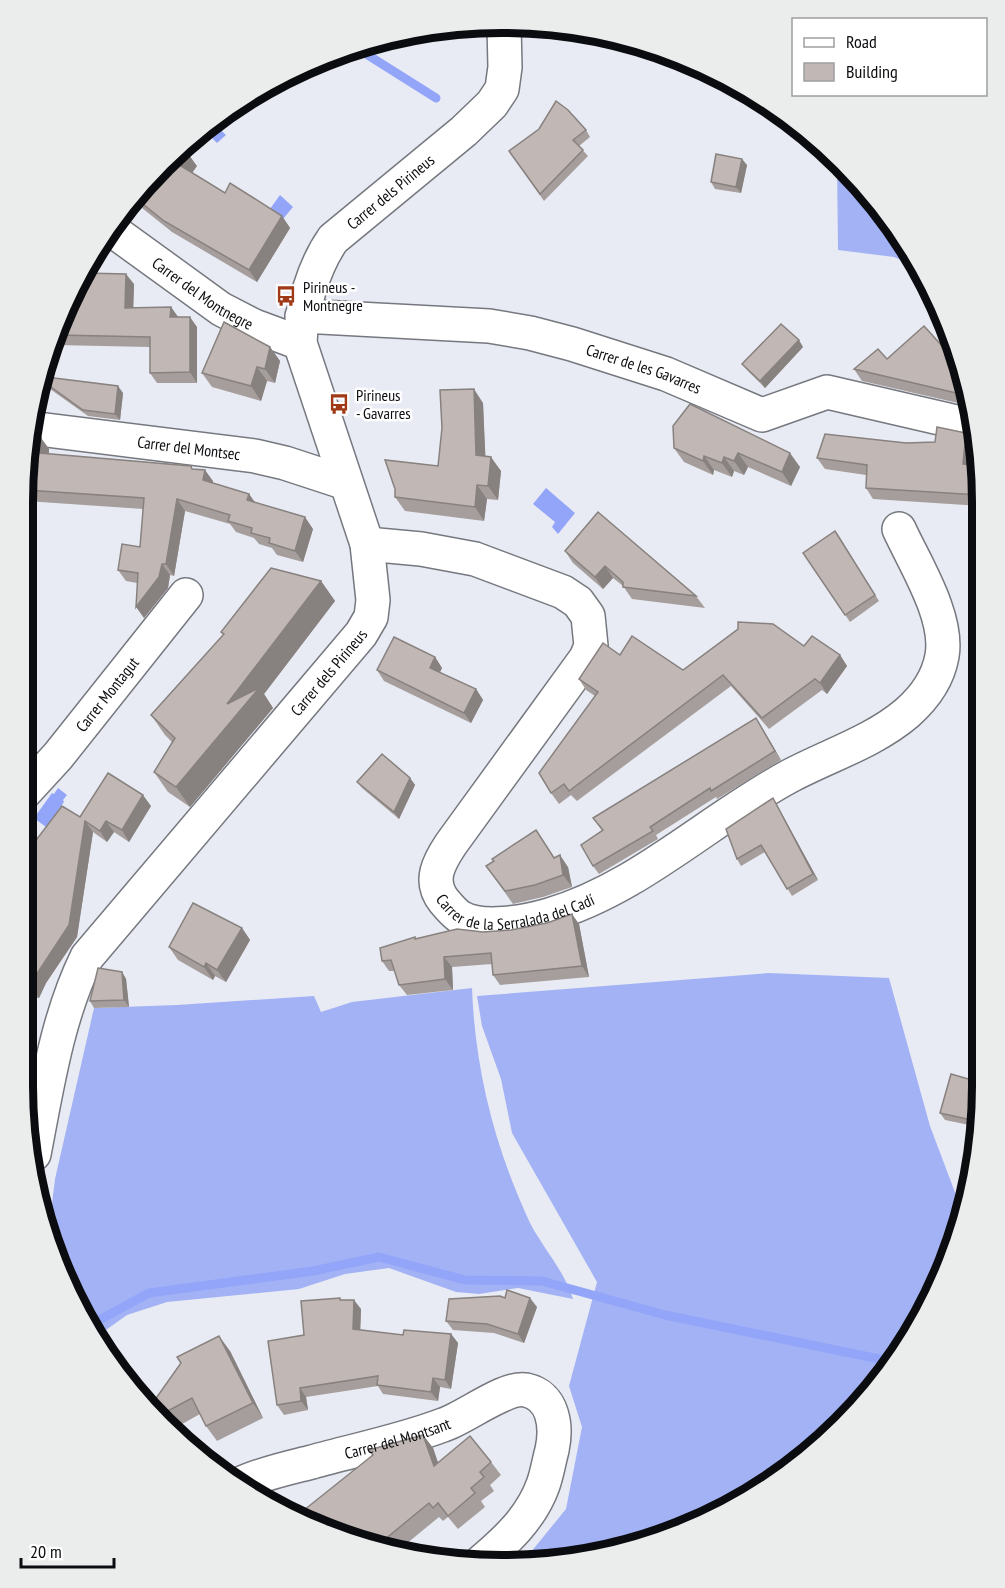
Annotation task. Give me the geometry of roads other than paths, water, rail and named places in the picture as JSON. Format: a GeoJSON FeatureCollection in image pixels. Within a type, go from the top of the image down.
{"type":"FeatureCollection","features":[{"type":"Feature","properties":{"kind":"street","name":"Carrer dels Pirineus"},"geometry":{"type":"LineString","coordinates":[[36,1142],[54,1053],[75,982],[87,957],[361,634],[371,618],[373,600],[367,544],[346,483],[301,329],[326,249],[333,239],[464,131],[492,104],[502,89],[505,67],[504,33]]}},
{"type":"Feature","properties":{"kind":"street","name":"Carrer del Montnegre"},"geometry":{"type":"LineString","coordinates":[[117,235],[221,309],[254,326],[301,329]]}},
{"type":"Feature","properties":{"kind":"street","name":"Carrer de les Gavarres"},"geometry":{"type":"LineString","coordinates":[[301,329],[489,326],[530,333],[572,344],[666,374],[762,415],[827,392],[965,424]]}},
{"type":"Feature","properties":{"kind":"street","name":"Carrer del Montsec"},"geometry":{"type":"LineString","coordinates":[[39,429],[255,456],[285,463],[346,483]]}},
{"type":"Feature","properties":{"kind":"street","name":"Carrer de la Serralada del Cadí"},"geometry":{"type":"LineString","coordinates":[[367,544],[450,553],[499,567],[563,592],[578,602],[588,616],[591,646],[586,658],[451,844],[440,861],[435,878],[438,893],[460,917],[501,924],[548,915],[611,891],[787,778],[894,723],[926,695],[942,656],[942,636],[935,606],[899,529]]}},
{"type":"Feature","properties":{"kind":"street","name":"Carrer Montagut"},"geometry":{"type":"LineString","coordinates":[[33,783],[58,756],[186,594]]}},
{"type":"Feature","properties":{"kind":"street","name":"Carrer del Montsant"},"geometry":{"type":"LineString","coordinates":[[249,1481],[446,1425],[510,1391],[525,1390],[536,1394],[552,1413],[555,1433],[544,1484],[533,1507],[516,1531],[489,1555]]}},
{"type":"Feature","properties":{"kind":"waterway"},"geometry":{"type":"LineString","coordinates":[[366,54],[436,98]]}},
{"type":"Feature","properties":{"kind":"waterway"},"geometry":{"type":"LineString","coordinates":[[97,1321],[149,1293],[313,1271],[379,1257],[465,1280],[542,1281],[665,1315],[883,1360]]}},
{"type":"Feature","properties":{"kind":"place","name":"Pirineus - Montnegre"},"geometry":{"type":"Point","coordinates":[286,296]}},
{"type":"Feature","properties":{"kind":"place","name":"Pirineus - Gavarres"},"geometry":{"type":"Point","coordinates":[339,404]}}]}
